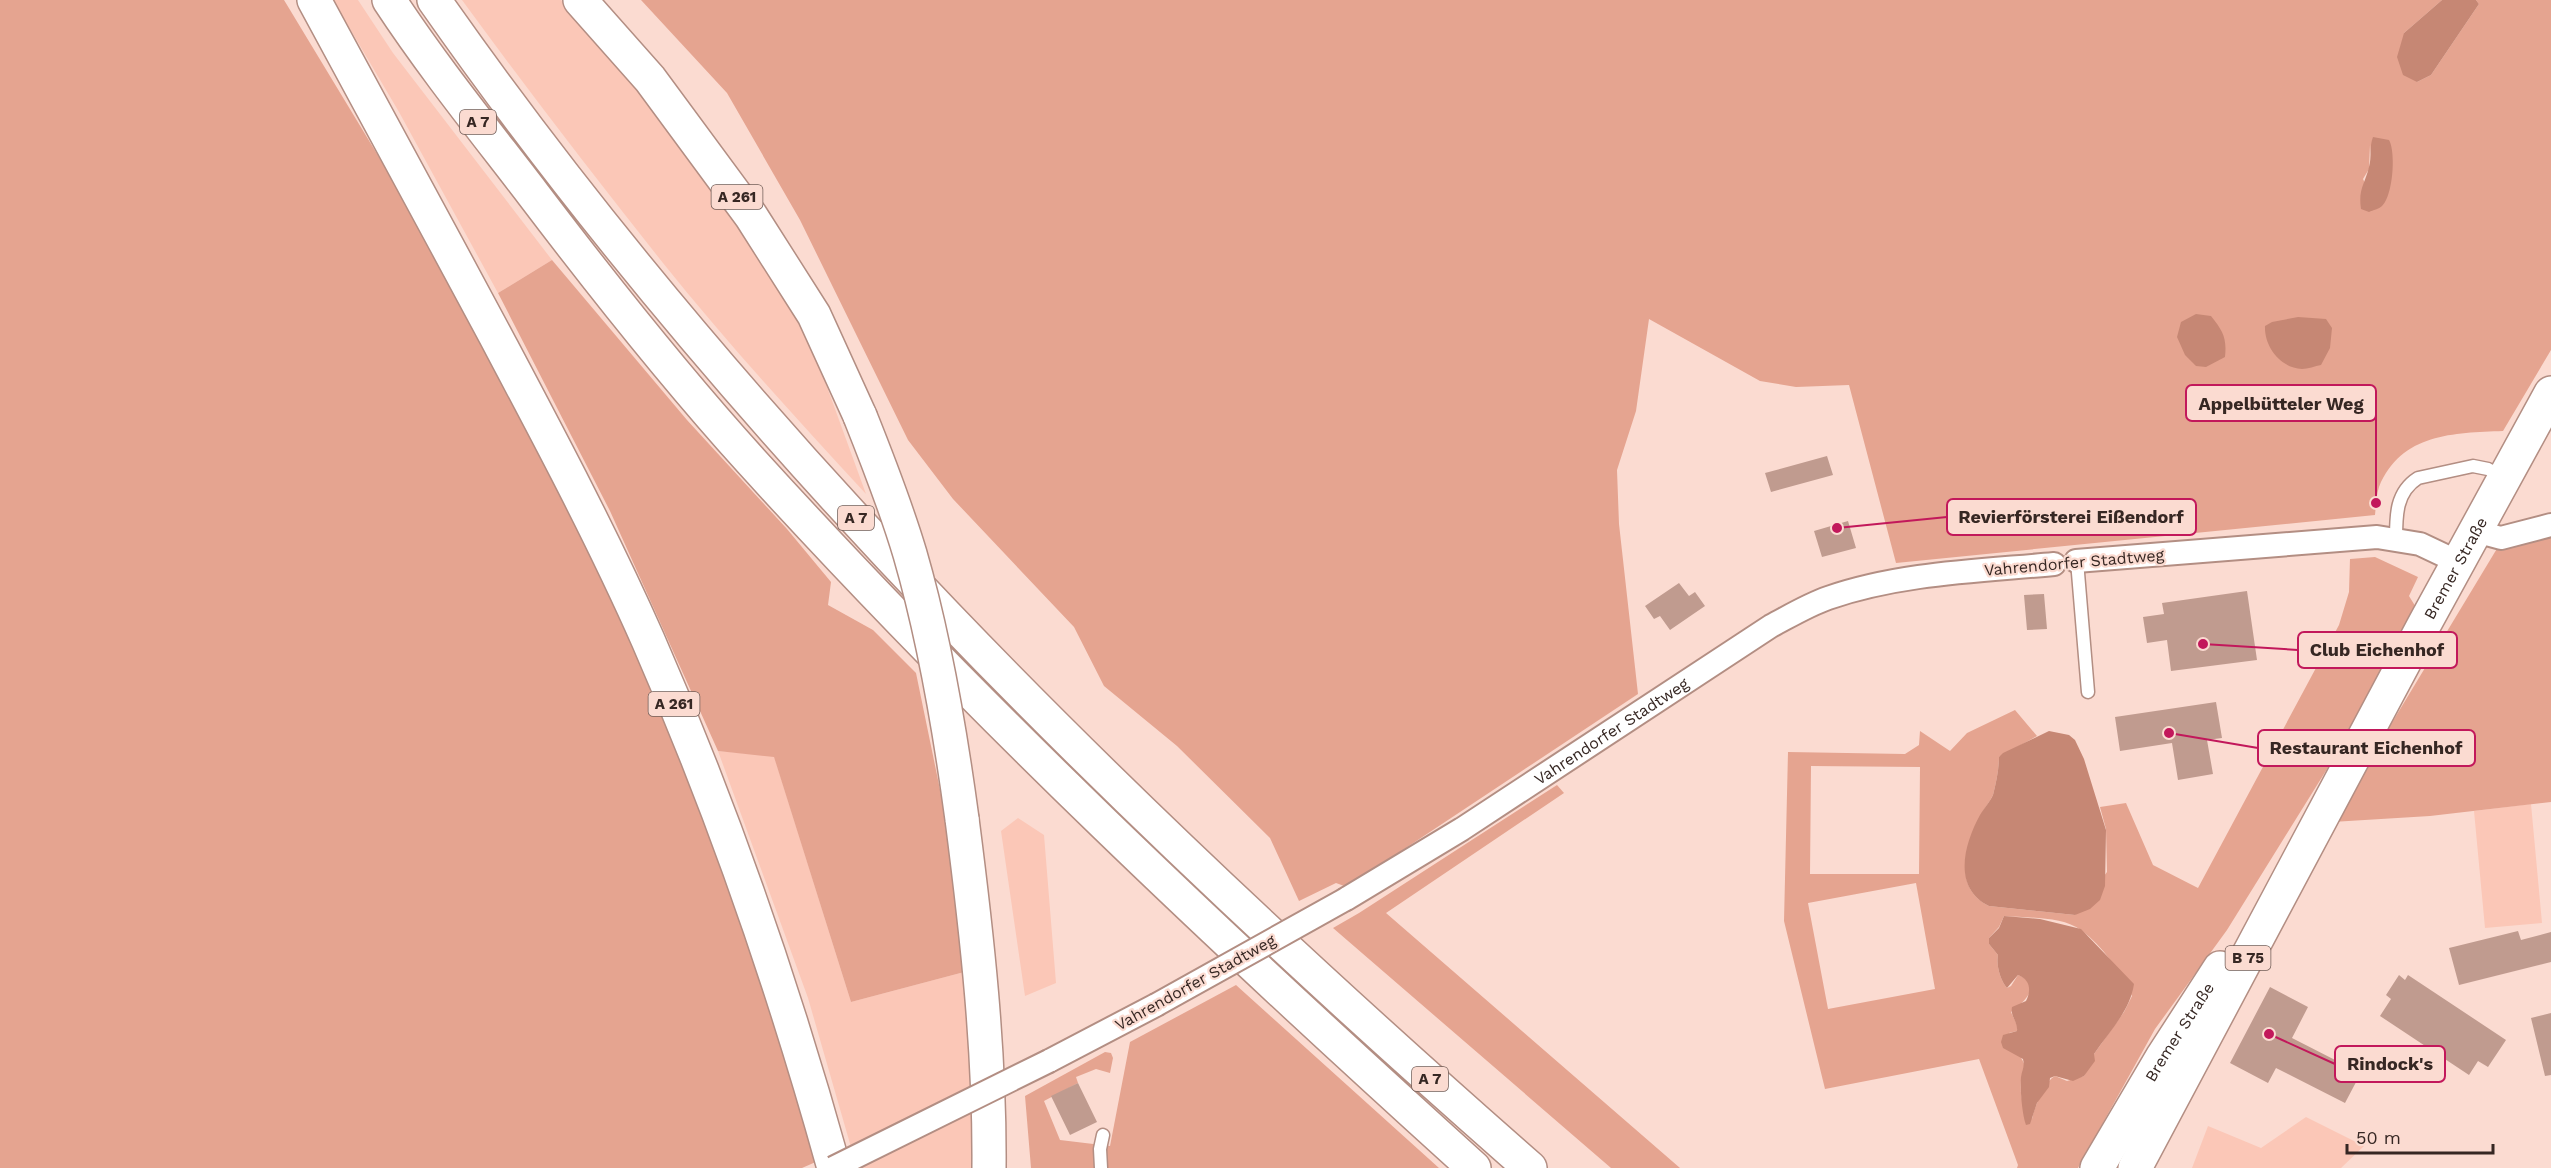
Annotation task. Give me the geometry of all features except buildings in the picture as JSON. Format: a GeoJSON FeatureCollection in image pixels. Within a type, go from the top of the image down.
{"type":"FeatureCollection","features":[{"type":"Feature","properties":{"kind":"main road","name":"A 261"},"geometry":{"type":"LineString","coordinates":[[314,0],[557,451],[648,641],[717,811],[766,946],[809,1079],[833,1168]]}},
{"type":"Feature","properties":{"kind":"main road","name":"A 7"},"geometry":{"type":"LineString","coordinates":[[389,0],[447,81],[570,243],[749,459],[870,588],[1115,836],[1339,1046],[1474,1168]]}},
{"type":"Feature","properties":{"kind":"main road","name":"A 7"},"geometry":{"type":"LineString","coordinates":[[434,0],[589,208],[656,290],[757,408],[879,544],[1145,814],[1374,1029],[1530,1168]]}},
{"type":"Feature","properties":{"kind":"main road","name":"A 261"},"geometry":{"type":"LineString","coordinates":[[580,0],[650,80],[751,216],[813,315],[860,416],[896,513],[922,600],[938,672],[962,819],[978,939],[989,1120],[989,1168]]}},
{"type":"Feature","properties":{"kind":"main road","name":"Bremer Straße"},"geometry":{"type":"LineString","coordinates":[[2135,1168],[2458,562],[2551,393]]}},
{"type":"Feature","properties":{"kind":"main road","name":"Bremer Straße"},"geometry":{"type":"LineString","coordinates":[[2097,1168],[2163,1056],[2244,932],[2310,842]]}},
{"type":"Feature","properties":{"kind":"street"},"geometry":{"type":"LineString","coordinates":[[2475,531],[2501,538],[2551,525]]}},
{"type":"Feature","properties":{"kind":"street","name":"Vahrendorfer Stadtweg"},"geometry":{"type":"LineString","coordinates":[[833,1168],[1156,1005],[1346,899],[1462,829],[1752,639],[1799,611],[1827,598],[1885,582],[2069,562],[2377,537],[2420,544],[2458,562]]}},
{"type":"Feature","properties":{"kind":"lane"},"geometry":{"type":"LineString","coordinates":[[2396,539],[2396,515],[2400,498],[2410,483],[2418,478],[2474,466],[2488,469],[2504,477]]}},
{"type":"Feature","properties":{"kind":"lane"},"geometry":{"type":"LineString","coordinates":[[2069,562],[2088,692]]}},
{"type":"Feature","properties":{"kind":"lane"},"geometry":{"type":"LineString","coordinates":[[1101,1168],[1100,1149],[1103,1136]]}},
{"type":"Feature","properties":{"kind":"shaded area"},"geometry":{"type":"Polygon","coordinates":[[[0,0],[284,0],[440,258],[533,431],[612,600],[705,804],[818,1161],[802,1168],[0,1168],[0,0]]]}},
{"type":"Feature","properties":{"kind":"shaded area"},"geometry":{"type":"Polygon","coordinates":[[[333,0],[358,0],[393,53],[552,260],[498,293],[399,112],[333,0]]]}},
{"type":"Feature","properties":{"kind":"shaded area"},"geometry":{"type":"Polygon","coordinates":[[[462,0],[561,0],[639,89],[696,161],[777,284],[815,354],[866,494],[687,293],[561,132],[462,0]]]}},
{"type":"Feature","properties":{"kind":"shaded area"},"geometry":{"type":"Polygon","coordinates":[[[641,0],[2442,0],[2404,33],[2417,82],[2431,75],[2479,4],[2476,0],[2551,0],[2551,350],[2503,431],[2448,435],[2415,446],[2389,469],[2379,487],[2375,515],[1896,563],[1849,385],[1796,387],[1760,381],[1649,319],[1636,411],[1617,470],[1619,524],[1638,694],[1347,887],[1336,883],[1299,901],[1270,838],[1177,746],[1104,686],[1074,627],[953,499],[908,440],[800,220],[727,93],[641,0]],[[2370,145],[2369,169],[2363,179],[2377,209],[2370,145]]]}},
{"type":"Feature","properties":{"kind":"shaded area"},"geometry":{"type":"Polygon","coordinates":[[[2442,0],[2476,0],[2479,4],[2431,75],[2417,82],[2403,75],[2397,57],[2404,33],[2442,0]]]}},
{"type":"Feature","properties":{"kind":"shaded area"},"geometry":{"type":"Polygon","coordinates":[[[2373,137],[2389,140],[2392,174],[2386,201],[2381,207],[2369,212],[2361,209],[2360,196],[2370,163],[2373,137]]]}},
{"type":"Feature","properties":{"kind":"shaded area"},"geometry":{"type":"Polygon","coordinates":[[[552,260],[687,420],[787,529],[831,582],[828,605],[873,630],[916,673],[959,882],[968,971],[851,1002],[774,757],[718,751],[610,511],[498,293],[552,260]]]}},
{"type":"Feature","properties":{"kind":"shaded area"},"geometry":{"type":"Polygon","coordinates":[[[2196,314],[2211,316],[2225,340],[2225,357],[2206,367],[2196,366],[2185,355],[2177,337],[2181,322],[2196,314]]]}},
{"type":"Feature","properties":{"kind":"shaded area"},"geometry":{"type":"Polygon","coordinates":[[[2298,317],[2326,319],[2332,328],[2330,348],[2321,365],[2304,369],[2294,368],[2280,360],[2270,348],[2265,326],[2272,322],[2298,317]]]}},
{"type":"Feature","properties":{"kind":"shaded area"},"geometry":{"type":"Polygon","coordinates":[[[2551,521],[2551,802],[2430,816],[2332,822],[2507,532],[2551,521]]]}},
{"type":"Feature","properties":{"kind":"shaded area"},"geometry":{"type":"Polygon","coordinates":[[[2375,557],[2418,577],[2409,596],[2417,609],[2355,724],[2227,930],[2155,1029],[2078,1168],[2017,1168],[2018,1165],[1979,1059],[1825,1089],[1784,921],[1788,752],[1905,754],[1919,745],[1920,731],[1950,751],[1967,733],[2015,710],[2037,736],[1999,757],[1993,795],[1981,815],[1967,852],[1966,877],[1977,898],[1989,906],[2075,915],[2107,872],[2106,829],[2100,807],[2126,803],[2153,865],[2198,888],[2339,625],[2349,592],[2350,559],[2375,557]],[[1811,766],[1810,874],[1919,874],[1920,767],[1811,766]],[[1916,883],[1808,903],[1828,1009],[1935,989],[1916,883]],[[2004,916],[1999,927],[1989,938],[1989,944],[1998,955],[1998,968],[2002,981],[2007,988],[2018,975],[2030,984],[2029,994],[2011,1012],[2017,1025],[2017,1031],[2009,1033],[2025,1066],[2021,1078],[2021,1096],[2032,1119],[2040,1096],[2051,1079],[2055,1076],[2067,1081],[2084,1076],[2094,1054],[2124,1012],[2132,996],[2104,952],[2089,936],[2073,925],[2044,918],[2004,916]]]}},
{"type":"Feature","properties":{"kind":"shaded area"},"geometry":{"type":"Polygon","coordinates":[[[2049,731],[2069,735],[2075,740],[2084,759],[2106,830],[2105,886],[2100,900],[2090,909],[2075,915],[1989,906],[1977,898],[1966,877],[1966,852],[1969,839],[1980,815],[1993,795],[1999,757],[2049,731]]]}},
{"type":"Feature","properties":{"kind":"shaded area"},"geometry":{"type":"Polygon","coordinates":[[[718,751],[774,756],[851,1002],[968,971],[977,1168],[857,1168],[808,998],[718,751]]]}},
{"type":"Feature","properties":{"kind":"shaded area"},"geometry":{"type":"Polygon","coordinates":[[[1557,785],[1564,793],[1386,913],[1680,1168],[1611,1168],[1333,928],[1557,785]]]}},
{"type":"Feature","properties":{"kind":"shaded area"},"geometry":{"type":"Polygon","coordinates":[[[2531,804],[2542,923],[2485,928],[2474,811],[2531,804]]]}},
{"type":"Feature","properties":{"kind":"shaded area"},"geometry":{"type":"Polygon","coordinates":[[[1018,818],[1044,835],[1056,983],[1025,996],[1001,831],[1018,818]]]}},
{"type":"Feature","properties":{"kind":"shaded area"},"geometry":{"type":"Polygon","coordinates":[[[2004,916],[2040,919],[2081,929],[2134,984],[2124,1012],[2094,1054],[2095,1061],[2084,1076],[2073,1081],[2055,1076],[2050,1078],[2049,1087],[2037,1103],[2030,1124],[2026,1125],[2021,1095],[2023,1059],[2003,1048],[2001,1042],[2003,1035],[2017,1031],[2012,1007],[2026,1001],[2029,986],[2018,975],[2007,988],[1999,972],[1998,955],[1989,944],[1989,938],[1999,928],[2004,916]]]}},
{"type":"Feature","properties":{"kind":"shaded area"},"geometry":{"type":"Polygon","coordinates":[[[1236,985],[1439,1168],[1031,1168],[1025,1096],[1105,1052],[1111,1053],[1113,1058],[1110,1073],[1096,1069],[1076,1077],[1078,1083],[1044,1101],[1060,1140],[1110,1146],[1130,1042],[1236,985]]]}},
{"type":"Feature","properties":{"kind":"shaded area"},"geometry":{"type":"Polygon","coordinates":[[[2306,1117],[2364,1146],[2341,1168],[2192,1168],[2208,1126],[2261,1148],[2306,1117]]]}},
{"type":"Feature","properties":{"kind":"place","name":"Appelbütteler Weg"},"geometry":{"type":"Point","coordinates":[2376,503]}},
{"type":"Feature","properties":{"kind":"place","name":"Revierförsterei Eißendorf"},"geometry":{"type":"Point","coordinates":[1837,528]}},
{"type":"Feature","properties":{"kind":"place","name":"Club Eichenhof"},"geometry":{"type":"Point","coordinates":[2203,644]}},
{"type":"Feature","properties":{"kind":"place","name":"Restaurant Eichenhof"},"geometry":{"type":"Point","coordinates":[2169,733]}},
{"type":"Feature","properties":{"kind":"place","name":"Rindock's"},"geometry":{"type":"Point","coordinates":[2269,1034]}}]}
